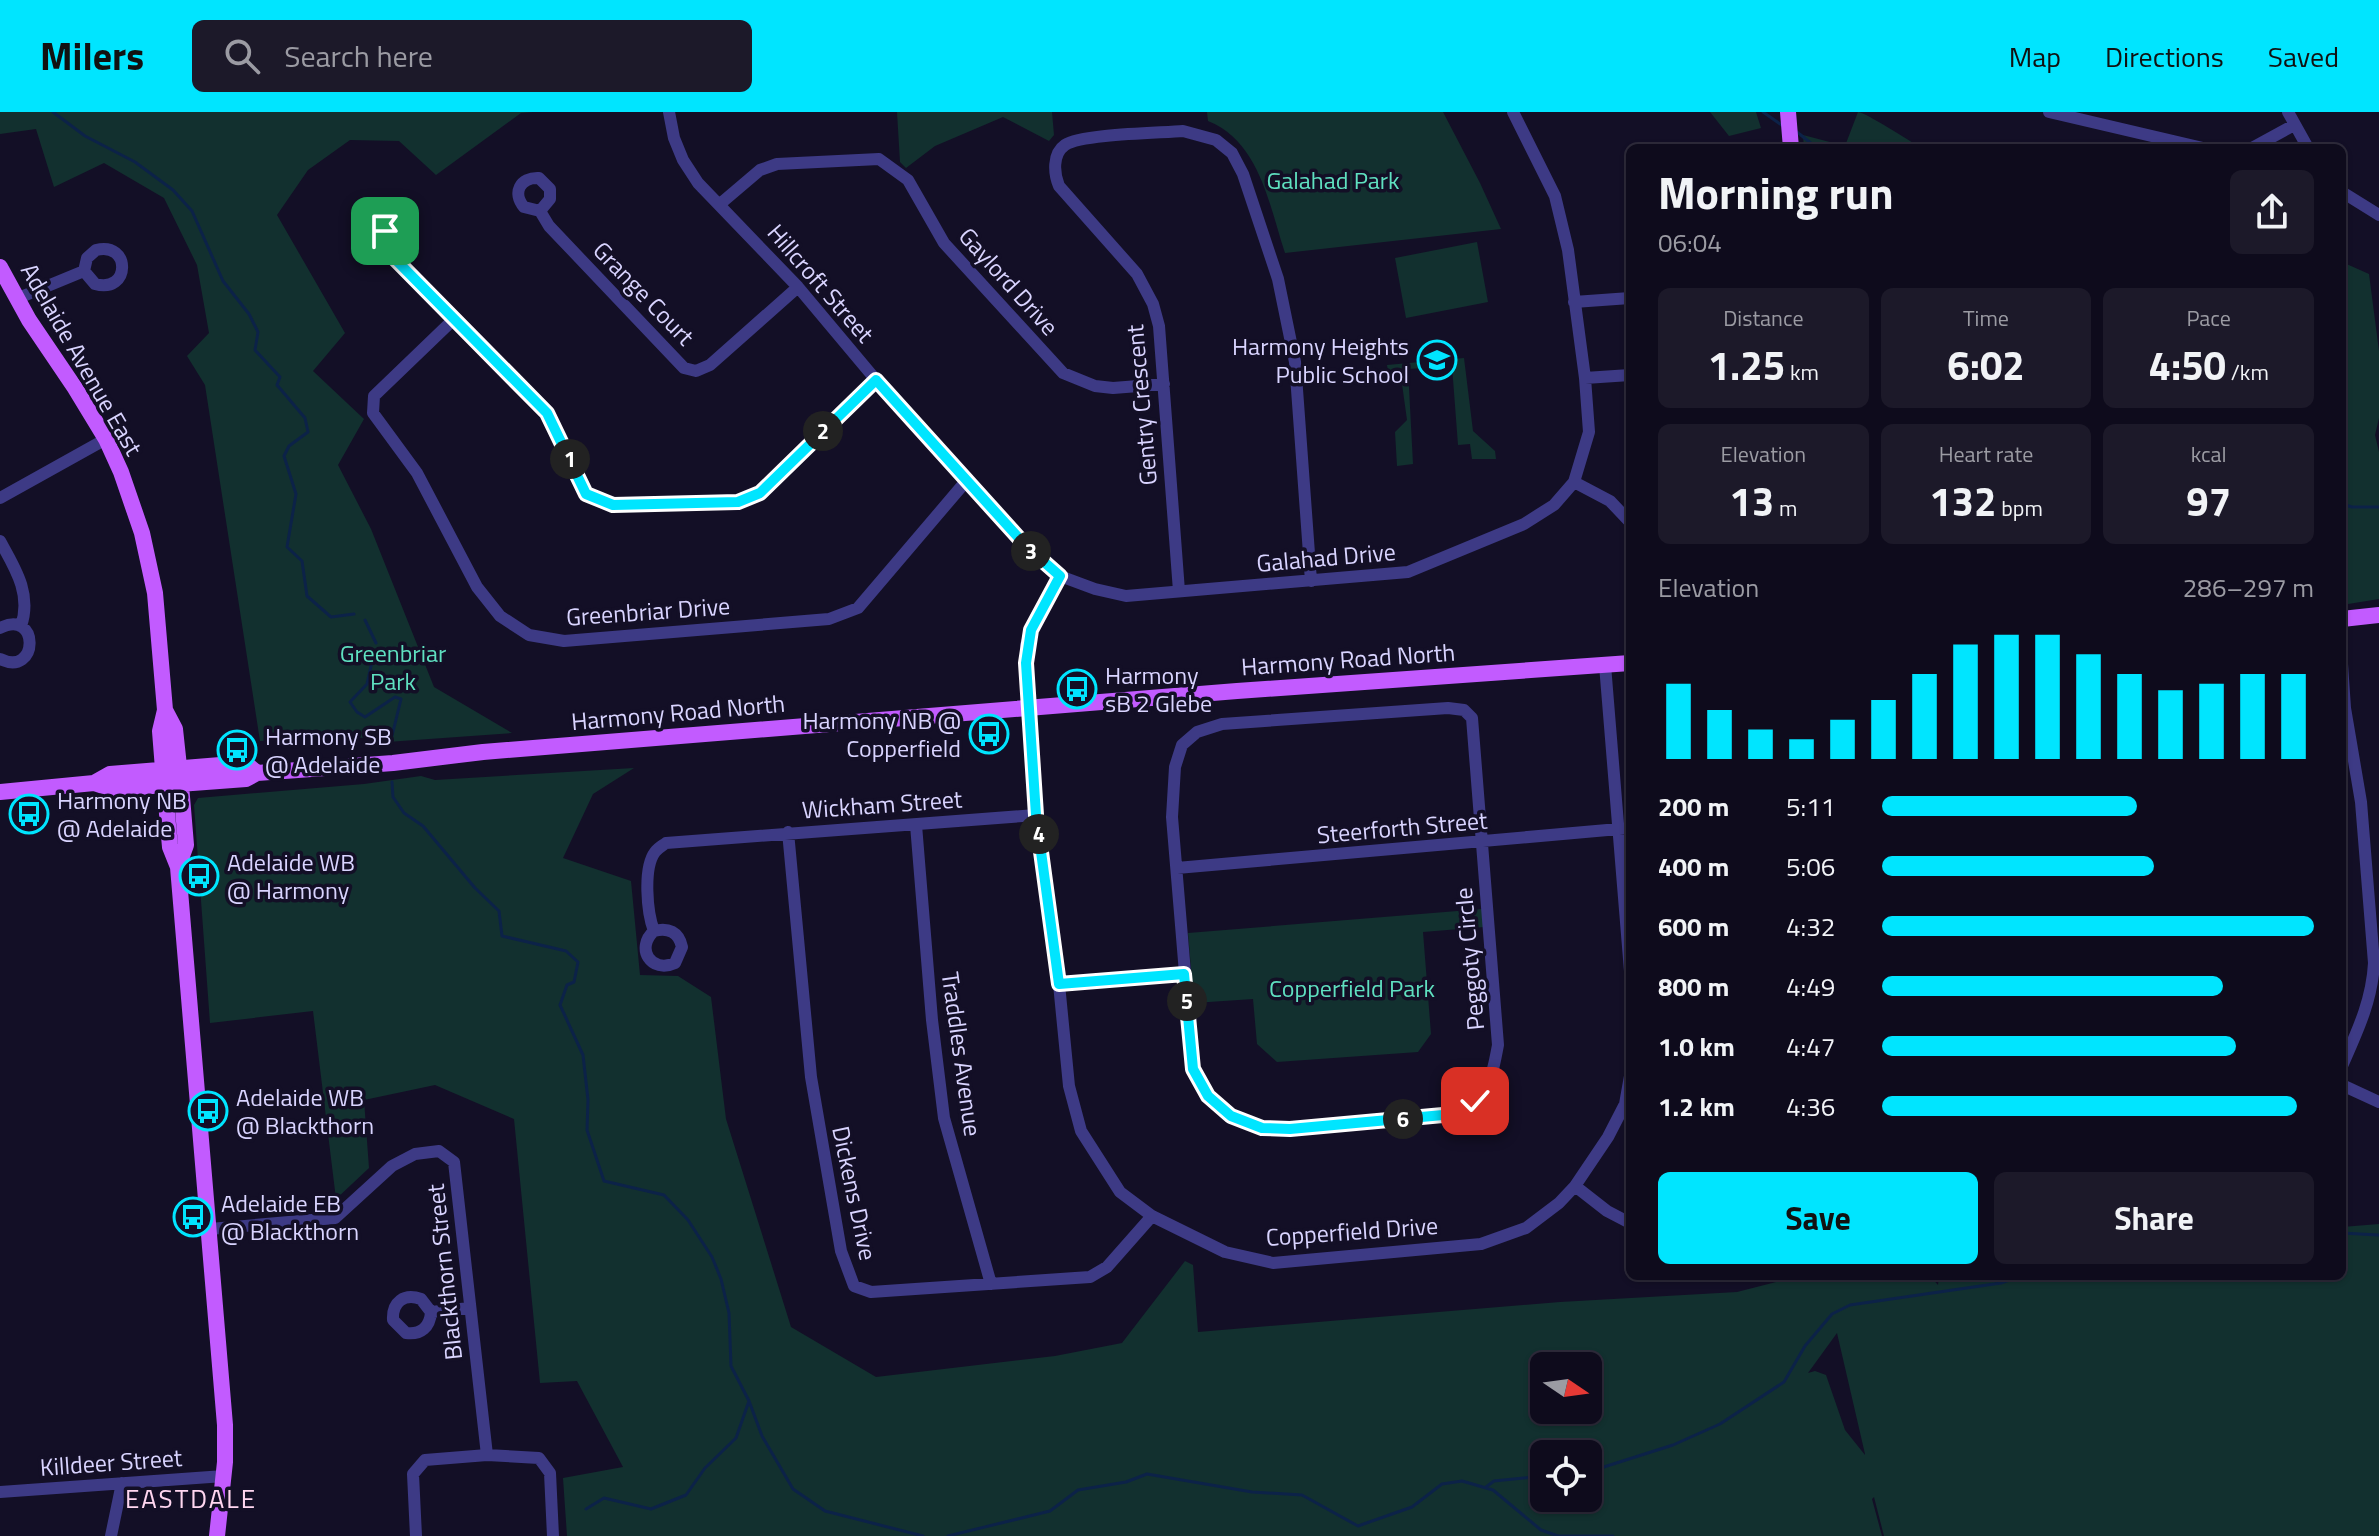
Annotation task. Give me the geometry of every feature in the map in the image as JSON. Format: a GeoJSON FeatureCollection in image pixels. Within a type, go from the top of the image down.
{"type":"FeatureCollection","features":[{"type":"Feature","properties":{"kind":"main road"},"geometry":{"type":"LineString","coordinates":[[1788,112],[1790,144]]}},
{"type":"Feature","properties":{"kind":"main road","name":"Adelaide Avenue East"},"geometry":{"type":"LineString","coordinates":[[0,267],[16,299],[106,439],[133,503],[150,563],[165,710],[160,731],[186,845],[178,867],[225,1425],[224,1476],[217,1536]]}},
{"type":"Feature","properties":{"kind":"main road"},"geometry":{"type":"LineString","coordinates":[[2346,619],[2379,615]]}},
{"type":"Feature","properties":{"kind":"main road","name":"Harmony Road North"},"geometry":{"type":"LineString","coordinates":[[0,792],[94,783],[112,789],[172,777],[246,779],[257,773],[499,751],[1626,663]]}},
{"type":"Feature","properties":{"kind":"street","name":"Hillcroft Street"},"geometry":{"type":"LineString","coordinates":[[669,112],[674,138],[683,160],[698,183],[798,287],[876,380],[1026,546],[1060,576]]}},
{"type":"Feature","properties":{"kind":"street","name":"Galahad Drive"},"geometry":{"type":"LineString","coordinates":[[1060,576],[1126,596],[1408,572],[1524,524],[1554,505],[1574,482],[1589,432],[1585,378],[1566,238],[1558,206],[1513,112]]}},
{"type":"Feature","properties":{"kind":"street"},"geometry":{"type":"LineString","coordinates":[[2049,112],[2080,116],[2188,144]]}},
{"type":"Feature","properties":{"kind":"street"},"geometry":{"type":"LineString","coordinates":[[2288,112],[2306,144]]}},
{"type":"Feature","properties":{"kind":"street"},"geometry":{"type":"LineString","coordinates":[[2259,144],[2294,125]]}},
{"type":"Feature","properties":{"kind":"street","name":"Gentry Crescent"},"geometry":{"type":"LineString","coordinates":[[1179,591],[1159,326],[1145,286],[1137,274],[1059,186],[1055,177],[1056,159],[1067,143],[1076,140],[1183,131],[1216,140],[1225,146],[1238,164],[1278,279],[1292,341],[1311,581]]}},
{"type":"Feature","properties":{"kind":"street","name":"Gaylord Drive"},"geometry":{"type":"LineString","coordinates":[[720,204],[760,170],[777,164],[879,159],[908,180],[944,243],[1063,373],[1095,386],[1113,388],[1164,384]]}},
{"type":"Feature","properties":{"kind":"street"},"geometry":{"type":"LineString","coordinates":[[2346,194],[2379,215]]}},
{"type":"Feature","properties":{"kind":"street","name":"Grange Court"},"geometry":{"type":"LineString","coordinates":[[540,211],[549,226],[684,368],[696,371],[710,365],[798,287]]}},
{"type":"Feature","properties":{"kind":"street"},"geometry":{"type":"LineString","coordinates":[[378,239],[453,320],[547,413],[586,494],[613,505],[738,502],[760,493],[876,380]]}},
{"type":"Feature","properties":{"kind":"street"},"geometry":{"type":"LineString","coordinates":[[16,299],[84,271]]}},
{"type":"Feature","properties":{"kind":"street"},"geometry":{"type":"LineString","coordinates":[[1574,302],[1626,298]]}},
{"type":"Feature","properties":{"kind":"street","name":"Greenbriar Drive"},"geometry":{"type":"LineString","coordinates":[[453,320],[374,396],[373,413],[417,473],[477,587],[500,616],[529,635],[564,641],[829,619],[858,608],[967,480]]}},
{"type":"Feature","properties":{"kind":"street"},"geometry":{"type":"LineString","coordinates":[[1585,378],[1626,375]]}},
{"type":"Feature","properties":{"kind":"street"},"geometry":{"type":"LineString","coordinates":[[0,498],[106,439]]}},
{"type":"Feature","properties":{"kind":"street"},"geometry":{"type":"LineString","coordinates":[[1574,482],[1610,501],[1626,518]]}},
{"type":"Feature","properties":{"kind":"street"},"geometry":{"type":"LineString","coordinates":[[0,541],[19,575],[25,600],[21,626],[30,639],[29,651],[20,661],[14,663],[0,659]]}},
{"type":"Feature","properties":{"kind":"street","name":"Copperfield Drive"},"geometry":{"type":"LineString","coordinates":[[1060,576],[1037,615],[1026,645],[1036,815],[1059,984],[1069,1086],[1081,1131],[1120,1192],[1152,1216],[1225,1252],[1273,1263],[1481,1244],[1526,1228],[1559,1203],[1575,1186],[1613,1126],[1626,1098]]}},
{"type":"Feature","properties":{"kind":"street"},"geometry":{"type":"LineString","coordinates":[[0,628],[11,624],[21,626]]}},
{"type":"Feature","properties":{"kind":"street"},"geometry":{"type":"LineString","coordinates":[[1605,665],[1626,857]]}},
{"type":"Feature","properties":{"kind":"street","name":"Peggoty Circle"},"geometry":{"type":"LineString","coordinates":[[1448,708],[1464,710],[1472,718],[1481,843],[1498,1045],[1491,1079],[1475,1101],[1454,1114],[1290,1129],[1262,1128],[1231,1116],[1208,1096],[1193,1069],[1172,817],[1175,767],[1182,745],[1197,732],[1222,724],[1448,708]]}},
{"type":"Feature","properties":{"kind":"street"},"geometry":{"type":"LineString","coordinates":[[2346,714],[2361,802],[2373,981],[2364,1018],[2346,1057]]}},
{"type":"Feature","properties":{"kind":"street","name":"Wickham Street"},"geometry":{"type":"LineString","coordinates":[[654,931],[649,919],[648,872],[654,853],[666,843],[1036,815]]}},
{"type":"Feature","properties":{"kind":"street","name":"Traddles Avenue"},"geometry":{"type":"LineString","coordinates":[[916,825],[932,1020],[944,1118],[991,1284]]}},
{"type":"Feature","properties":{"kind":"street","name":"Steerforth Street"},"geometry":{"type":"LineString","coordinates":[[1177,868],[1625,828]]}},
{"type":"Feature","properties":{"kind":"street","name":"Dickens Drive"},"geometry":{"type":"LineString","coordinates":[[788,832],[811,1077],[841,1251],[854,1286],[871,1292],[1090,1277],[1107,1267],[1152,1216]]}},
{"type":"Feature","properties":{"kind":"street"},"geometry":{"type":"LineString","coordinates":[[2365,842],[2379,841]]}},
{"type":"Feature","properties":{"kind":"street"},"geometry":{"type":"LineString","coordinates":[[1059,984],[1184,974]]}},
{"type":"Feature","properties":{"kind":"street"},"geometry":{"type":"LineString","coordinates":[[2346,1087],[2379,1102]]}},
{"type":"Feature","properties":{"kind":"street","name":"Blackthorn Street"},"geometry":{"type":"LineString","coordinates":[[210,1229],[335,1218],[392,1166],[415,1154],[439,1151],[454,1162],[487,1455]]}},
{"type":"Feature","properties":{"kind":"street"},"geometry":{"type":"LineString","coordinates":[[1575,1186],[1607,1211],[1626,1221]]}},
{"type":"Feature","properties":{"kind":"street"},"geometry":{"type":"LineString","coordinates":[[431,1312],[470,1308]]}},
{"type":"Feature","properties":{"kind":"street"},"geometry":{"type":"LineString","coordinates":[[416,1536],[413,1474],[425,1460],[487,1455],[539,1458],[550,1473],[553,1536]]}},
{"type":"Feature","properties":{"kind":"street","name":"Killdeer Street"},"geometry":{"type":"LineString","coordinates":[[0,1492],[224,1476]]}},
{"type":"Feature","properties":{"kind":"street"},"geometry":{"type":"LineString","coordinates":[[111,1536],[122,1483]]}},
{"type":"Feature","properties":{"kind":"green space","name":"Greenbriar Park"},"geometry":{"type":"Polygon","coordinates":[[[0,112],[533,112],[521,113],[436,175],[399,141],[350,140],[308,170],[277,215],[345,333],[313,371],[364,419],[338,465],[371,529],[434,687],[512,733],[387,742],[387,737],[260,741],[205,385],[187,356],[209,333],[197,265],[164,198],[104,163],[54,187],[36,129],[0,134],[0,112]]]}},
{"type":"Feature","properties":{"kind":"green space"},"geometry":{"type":"Polygon","coordinates":[[[897,112],[1052,112],[1054,135],[1049,141],[1003,117],[935,146],[906,168],[900,162],[897,112]]]}},
{"type":"Feature","properties":{"kind":"green space","name":"Galahad Park"},"geometry":{"type":"Polygon","coordinates":[[[1207,112],[1443,112],[1501,229],[1285,253],[1267,196],[1251,159],[1226,131],[1208,121],[1207,112]]]}},
{"type":"Feature","properties":{"kind":"green space"},"geometry":{"type":"Polygon","coordinates":[[[1710,112],[1756,112],[1761,128],[1729,136],[1710,112]]]}},
{"type":"Feature","properties":{"kind":"green space"},"geometry":{"type":"Polygon","coordinates":[[[1858,112],[1915,144],[1846,144],[1858,112]]]}},
{"type":"Feature","properties":{"kind":"green space"},"geometry":{"type":"Polygon","coordinates":[[[1803,135],[1837,144],[1804,144],[1803,135]]]}},
{"type":"Feature","properties":{"kind":"green space"},"geometry":{"type":"Polygon","coordinates":[[[1477,242],[1488,302],[1406,318],[1395,258],[1477,242]]]}},
{"type":"Feature","properties":{"kind":"green space"},"geometry":{"type":"Polygon","coordinates":[[[2346,264],[2369,274],[2379,351],[2379,418],[2375,435],[2379,452],[2379,599],[2346,604],[2346,264]]]}},
{"type":"Feature","properties":{"kind":"green space"},"geometry":{"type":"Polygon","coordinates":[[[1464,358],[1473,431],[1495,451],[1496,459],[1472,459],[1470,444],[1458,445],[1452,366],[1408,369],[1413,464],[1397,466],[1395,432],[1407,420],[1402,384],[1390,384],[1387,365],[1464,358]]]}},
{"type":"Feature","properties":{"kind":"green space"},"geometry":{"type":"Polygon","coordinates":[[[634,768],[593,794],[563,858],[631,881],[640,975],[678,976],[711,997],[726,1119],[791,1327],[876,1377],[1055,1356],[1122,1343],[1185,1261],[1193,1265],[1198,1332],[1560,1302],[1737,1292],[1784,1280],[1934,1280],[1938,1285],[1939,1280],[2346,1280],[2346,1227],[2379,1224],[2379,1536],[1884,1536],[1874,1497],[1882,1536],[567,1536],[563,1478],[623,1467],[577,1381],[540,1383],[514,1119],[435,1085],[364,1100],[369,1168],[336,1199],[313,1011],[210,1023],[194,805],[198,798],[421,776],[435,780],[634,768]],[[1837,1333],[1808,1373],[1815,1371],[1826,1375],[1845,1430],[1865,1455],[1837,1333]]]}},
{"type":"Feature","properties":{"kind":"green space","name":"Copperfield Park"},"geometry":{"type":"Polygon","coordinates":[[[1482,909],[1484,927],[1423,932],[1431,1034],[1418,1052],[1277,1062],[1257,1044],[1253,999],[1194,1003],[1188,933],[1482,909]]]}},
{"type":"Feature","properties":{"kind":"waterway"},"geometry":{"type":"LineString","coordinates":[[53,112],[85,136],[135,162],[173,190],[192,211],[223,281],[249,314],[258,332],[255,350],[280,377],[277,385],[305,418],[308,432],[289,446],[284,456],[296,494],[287,547],[302,561],[307,596],[331,617],[354,614]]}},
{"type":"Feature","properties":{"kind":"waterway"},"geometry":{"type":"LineString","coordinates":[[1763,112],[1783,126]]}},
{"type":"Feature","properties":{"kind":"waterway"},"geometry":{"type":"LineString","coordinates":[[1797,132],[1812,144]]}},
{"type":"Feature","properties":{"kind":"waterway"},"geometry":{"type":"LineString","coordinates":[[2346,505],[2379,507]]}},
{"type":"Feature","properties":{"kind":"waterway"},"geometry":{"type":"LineString","coordinates":[[365,620],[376,643]]}},
{"type":"Feature","properties":{"kind":"waterway"},"geometry":{"type":"LineString","coordinates":[[373,657],[367,684],[350,702],[365,717],[395,697],[401,699],[392,736]]}},
{"type":"Feature","properties":{"kind":"waterway"},"geometry":{"type":"LineString","coordinates":[[392,782],[393,797],[404,813],[423,826],[475,888],[499,911],[502,936],[566,951],[578,962],[574,982],[567,985],[560,1005],[583,1055],[588,1100],[587,1130],[604,1181],[664,1195],[688,1220],[712,1257],[729,1313],[731,1366],[762,1436],[793,1489],[825,1511],[923,1536]]}},
{"type":"Feature","properties":{"kind":"waterway"},"geometry":{"type":"LineString","coordinates":[[2346,1233],[2378,1235]]}},
{"type":"Feature","properties":{"kind":"waterway"},"geometry":{"type":"LineString","coordinates":[[1602,1468],[1673,1445],[1720,1424],[1784,1382],[1805,1346],[1832,1314],[1850,1305],[2009,1280]]}},
{"type":"Feature","properties":{"kind":"waterway"},"geometry":{"type":"LineString","coordinates":[[586,1509],[604,1498],[651,1509],[686,1495],[705,1468],[736,1438],[749,1401]]}},
{"type":"Feature","properties":{"kind":"waterway"},"geometry":{"type":"LineString","coordinates":[[948,1536],[1050,1511],[1078,1490],[1126,1482],[1147,1474],[1252,1492],[1302,1495],[1358,1526],[1412,1507],[1442,1484],[1462,1481],[1493,1490],[1541,1530],[1558,1536],[1613,1536]]}},
{"type":"Feature","properties":{"kind":"waterway"},"geometry":{"type":"LineString","coordinates":[[1486,1487],[1494,1481],[1530,1477]]}},
{"type":"Feature","properties":{"kind":"place","name":"Harmony Heights Public School"},"geometry":{"type":"Point","coordinates":[1437,360]}},
{"type":"Feature","properties":{"kind":"place","name":"Harmony sB 2 Glebe"},"geometry":{"type":"Point","coordinates":[1077,689]}},
{"type":"Feature","properties":{"kind":"place","name":"Harmony NB @ Copperfield"},"geometry":{"type":"Point","coordinates":[989,734]}},
{"type":"Feature","properties":{"kind":"place","name":"Harmony SB @ Adelaide"},"geometry":{"type":"Point","coordinates":[237,750]}},
{"type":"Feature","properties":{"kind":"place","name":"Harmony NB @ Adelaide"},"geometry":{"type":"Point","coordinates":[29,814]}},
{"type":"Feature","properties":{"kind":"place","name":"Adelaide WB @ Harmony"},"geometry":{"type":"Point","coordinates":[199,876]}},
{"type":"Feature","properties":{"kind":"place","name":"Adelaide WB @ Blackthorn"},"geometry":{"type":"Point","coordinates":[208,1111]}},
{"type":"Feature","properties":{"kind":"place","name":"Adelaide EB @ Blackthorn"},"geometry":{"type":"Point","coordinates":[193,1217]}},
{"type":"Feature","properties":{"kind":"district","name":"EASTDALE"},"geometry":{"type":"Point","coordinates":[191,1498]}},
{"type":"Feature","properties":{"kind":"route"},"geometry":{"type":"LineString","coordinates":[[385,231],[378,239],[391,255],[547,413],[586,494],[613,505],[738,502],[760,493],[876,380],[1026,546],[1060,576],[1037,615],[1026,645],[1036,815],[1059,984],[1184,974],[1193,1069],[1208,1096],[1231,1116],[1262,1128],[1290,1129],[1454,1114],[1475,1101]]}}]}
